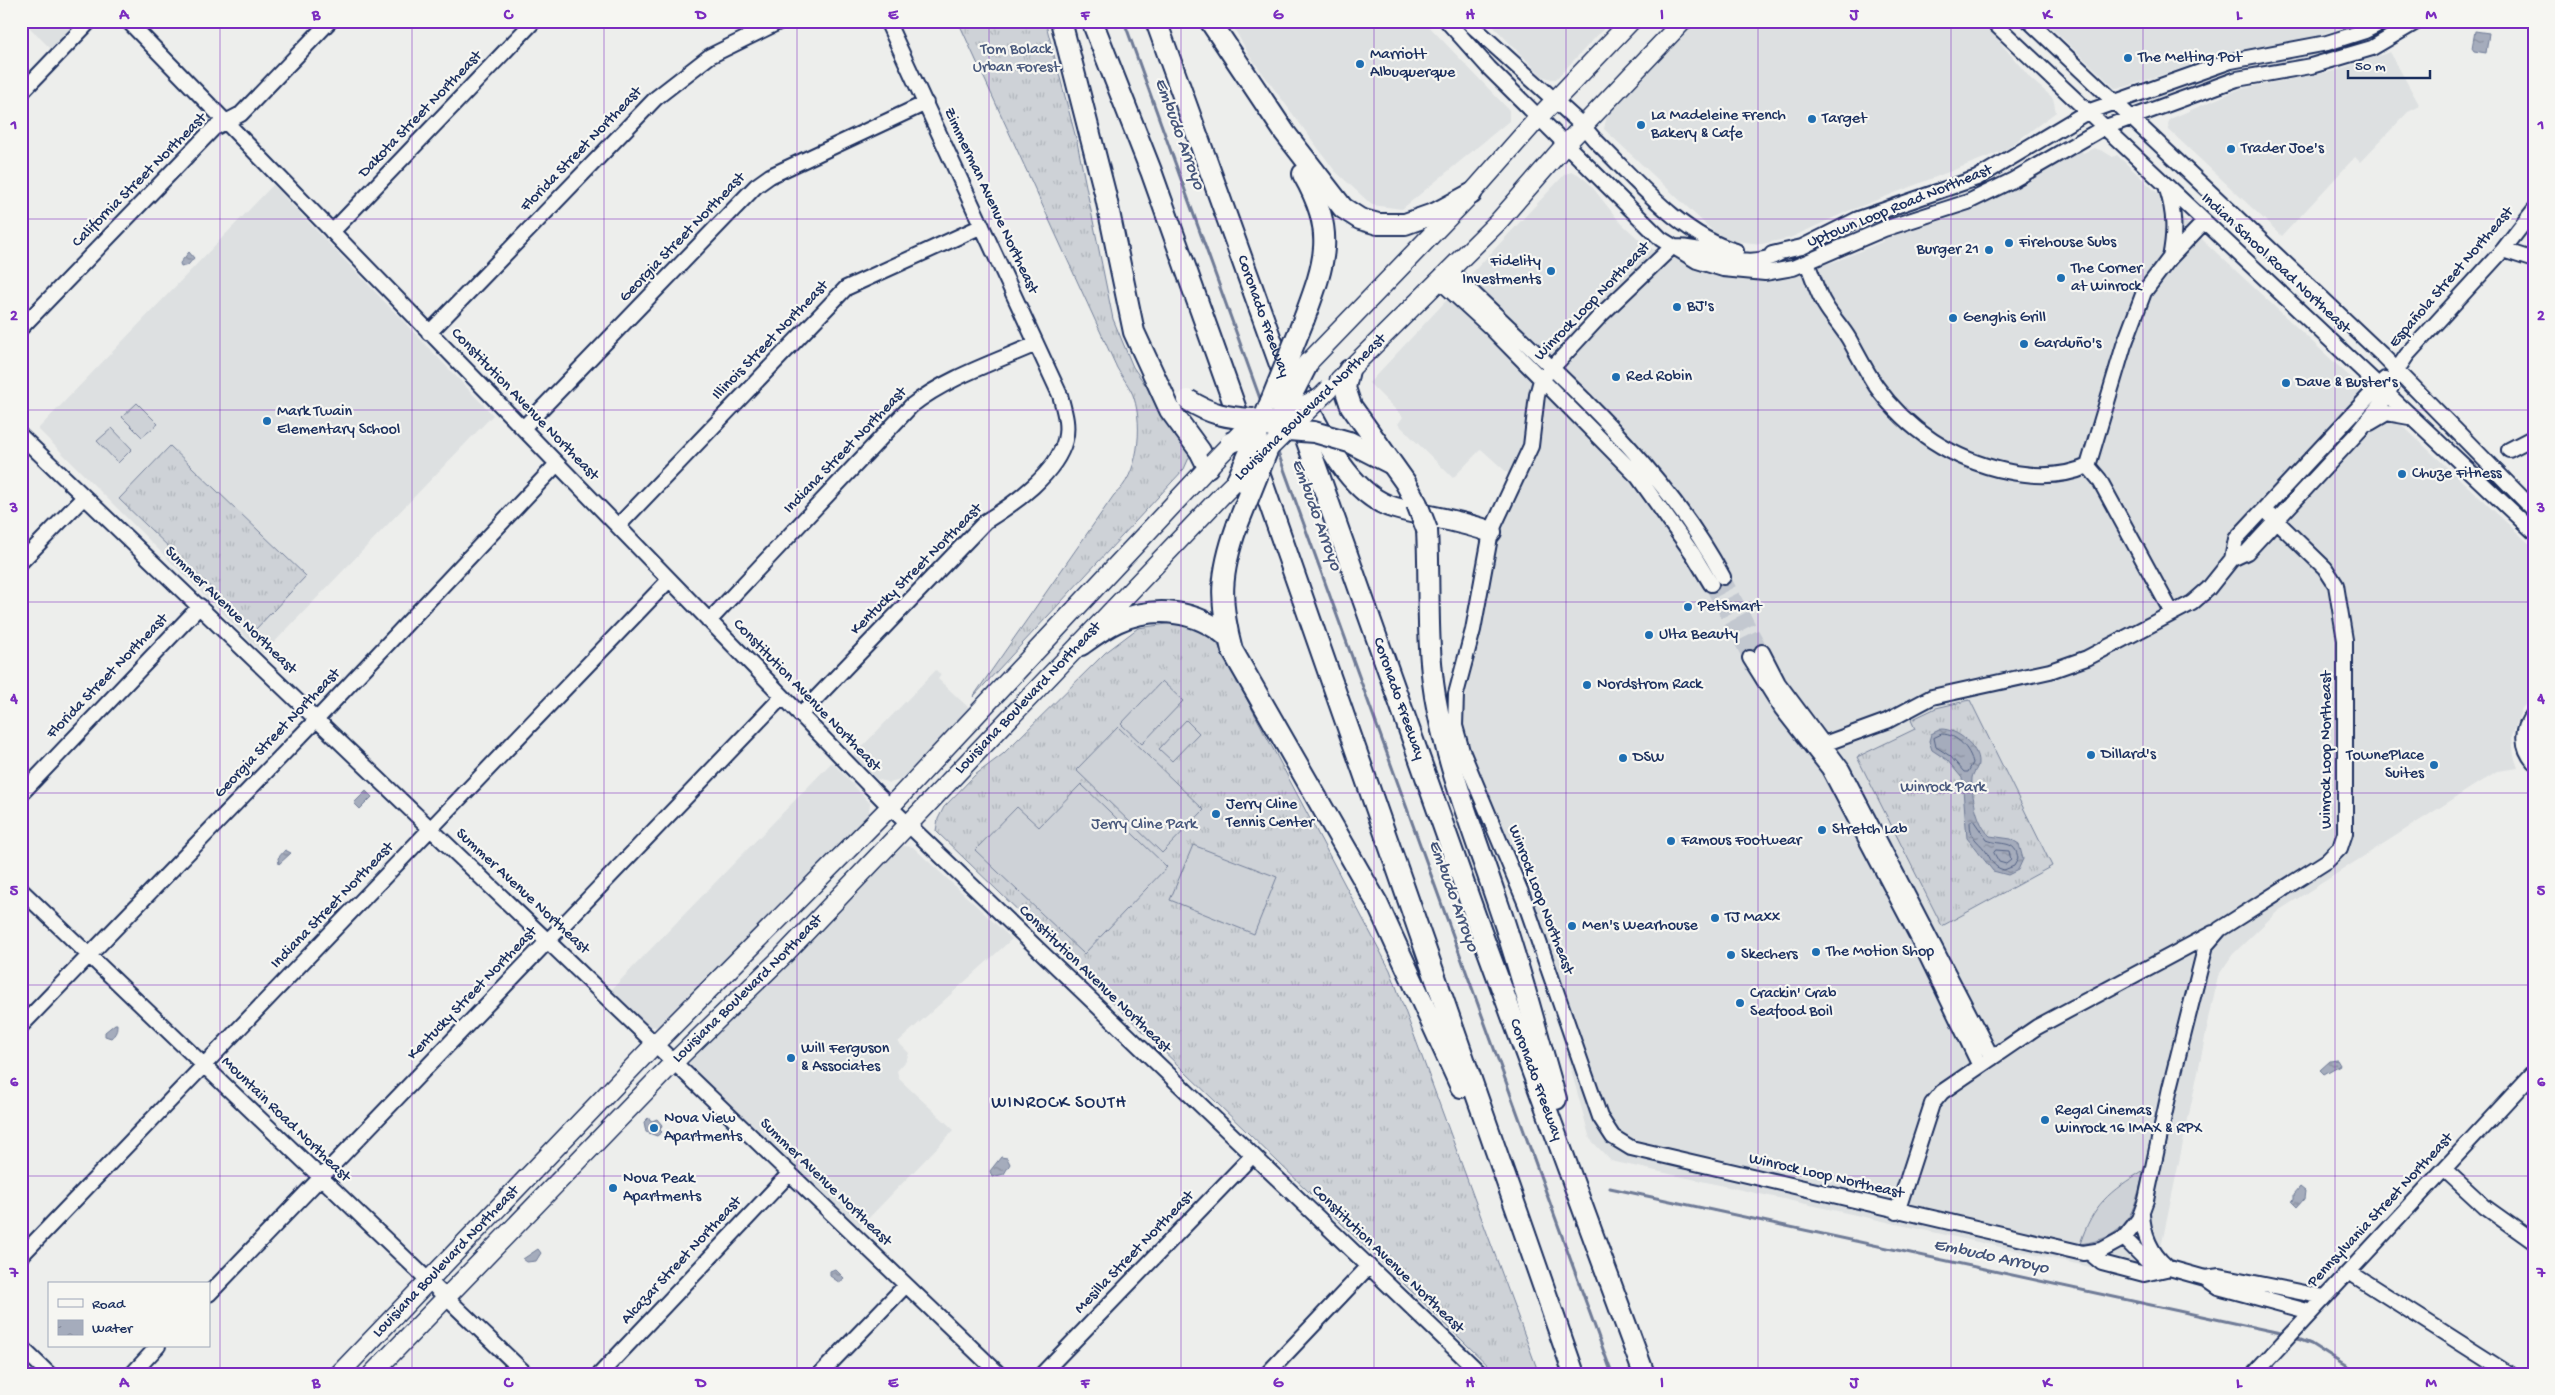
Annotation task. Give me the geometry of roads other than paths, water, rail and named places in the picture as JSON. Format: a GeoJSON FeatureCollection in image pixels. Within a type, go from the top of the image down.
{"type":"FeatureCollection","features":[{"type":"Feature","properties":{"kind":"highway"},"geometry":{"type":"LineString","coordinates":[[1061,21],[1104,193],[1130,318],[1143,356],[1170,410],[1210,464]]}},
{"type":"Feature","properties":{"kind":"highway"},"geometry":{"type":"LineString","coordinates":[[1092,21],[1151,171],[1263,482],[1506,1184],[1574,1374]]}},
{"type":"Feature","properties":{"kind":"highway","name":"Coronado Freeway"},"geometry":{"type":"LineString","coordinates":[[1156,21],[1481,932],[1644,1374]]}},
{"type":"Feature","properties":{"kind":"highway"},"geometry":{"type":"LineString","coordinates":[[1210,21],[1285,133],[1343,208],[1360,219],[1392,226],[1428,217],[1471,194]]}},
{"type":"Feature","properties":{"kind":"highway"},"geometry":{"type":"LineString","coordinates":[[1285,133],[1320,208],[1326,245],[1322,267],[1270,421],[1267,451],[1228,554],[1222,586],[1222,604],[1228,637],[1240,668],[1377,904],[1506,1184]]}},
{"type":"Feature","properties":{"kind":"highway"},"geometry":{"type":"LineString","coordinates":[[1271,339],[1330,446],[1360,488],[1393,508],[1472,525],[1491,532]]}},
{"type":"Feature","properties":{"kind":"highway"},"geometry":{"type":"LineString","coordinates":[[1230,487],[1270,421],[1312,359]]}},
{"type":"Feature","properties":{"kind":"highway"},"geometry":{"type":"LineString","coordinates":[[1150,367],[1188,400],[1207,412],[1221,416],[1270,421],[1329,435],[1349,442],[1391,464]]}},
{"type":"Feature","properties":{"kind":"highway"},"geometry":{"type":"LineString","coordinates":[[1349,370],[1345,388],[1348,399],[1418,504],[1427,530],[1429,572],[1428,637],[1435,696],[1446,744],[1512,946],[1594,1236]]}},
{"type":"Feature","properties":{"kind":"highway"},"geometry":{"type":"LineString","coordinates":[[1230,443],[1324,395]]}},
{"type":"Feature","properties":{"kind":"highway"},"geometry":{"type":"LineString","coordinates":[[1081,645],[1117,622],[1163,612],[1197,617],[1212,624],[1228,637]]}},
{"type":"Feature","properties":{"kind":"main road"},"geometry":{"type":"LineString","coordinates":[[1312,359],[1471,194],[1539,117],[1631,21]]}},
{"type":"Feature","properties":{"kind":"main road","name":"Louisiana Boulevard Northeast"},"geometry":{"type":"LineString","coordinates":[[1324,395],[1445,276],[1566,144],[1684,21]]}},
{"type":"Feature","properties":{"kind":"main road","name":"Louisiana Boulevard Northeast"},"geometry":{"type":"LineString","coordinates":[[339,1374],[655,1044],[890,807],[1230,443]]}},
{"type":"Feature","properties":{"kind":"main road","name":"Louisiana Boulevard Northeast"},"geometry":{"type":"LineString","coordinates":[[372,1374],[444,1297],[674,1062],[782,957],[1230,487],[1267,451]]}},
{"type":"Feature","properties":{"kind":"street"},"geometry":{"type":"LineString","coordinates":[[21,93],[90,21]]}},
{"type":"Feature","properties":{"kind":"street","name":"Constitution Avenue Northeast"},"geometry":{"type":"LineString","coordinates":[[128,21],[890,807],[1481,1374]]}},
{"type":"Feature","properties":{"kind":"street","name":"California Street Northeast"},"geometry":{"type":"LineString","coordinates":[[21,328],[214,128],[241,114],[330,21]]}},
{"type":"Feature","properties":{"kind":"street","name":"Dakota Street Northeast"},"geometry":{"type":"LineString","coordinates":[[332,232],[534,21]]}},
{"type":"Feature","properties":{"kind":"street","name":"Florida Street Northeast"},"geometry":{"type":"LineString","coordinates":[[430,332],[656,98],[710,56],[781,21]]}},
{"type":"Feature","properties":{"kind":"street","name":"Zimmerman Avenue Northeast"},"geometry":{"type":"LineString","coordinates":[[887,21],[1060,395]]}},
{"type":"Feature","properties":{"kind":"street","name":"Uptown Loop Road Northeast"},"geometry":{"type":"LineString","coordinates":[[1447,21],[1489,68],[1672,247],[1703,263],[1737,272],[1780,271],[1807,263],[1910,220],[1968,202],[1992,191],[2103,128],[2130,117],[2236,79],[2332,61],[2372,48],[2396,36],[2418,21]]}},
{"type":"Feature","properties":{"kind":"street","name":"Uptown Loop Road Northeast"},"geometry":{"type":"LineString","coordinates":[[1467,21],[1491,45],[1519,66],[1554,101],[1583,126],[1668,211],[1703,237],[1744,254],[1780,253],[1802,247],[1858,219],[1985,174],[2087,112],[2115,104],[2231,61],[2327,43],[2365,31],[2385,21]]}},
{"type":"Feature","properties":{"kind":"street","name":"Indian School Road Northeast"},"geometry":{"type":"LineString","coordinates":[[1992,21],[2103,128],[2534,532]]}},
{"type":"Feature","properties":{"kind":"street","name":"Indian School Road Northeast"},"geometry":{"type":"LineString","coordinates":[[2029,21],[2397,370],[2534,510]]}},
{"type":"Feature","properties":{"kind":"street"},"geometry":{"type":"LineString","coordinates":[[2390,21],[2396,36]]}},
{"type":"Feature","properties":{"kind":"street","name":"Georgia Street Northeast"},"geometry":{"type":"LineString","coordinates":[[523,428],[756,186],[770,176],[926,103]]}},
{"type":"Feature","properties":{"kind":"street"},"geometry":{"type":"LineString","coordinates":[[2167,187],[2174,209],[2175,229],[2169,259]]}},
{"type":"Feature","properties":{"kind":"street"},"geometry":{"type":"LineString","coordinates":[[1904,203],[1910,220]]}},
{"type":"Feature","properties":{"kind":"street","name":"Española Street Northeast"},"geometry":{"type":"LineString","coordinates":[[2397,370],[2407,355],[2503,250],[2534,210]]}},
{"type":"Feature","properties":{"kind":"street"},"geometry":{"type":"LineString","coordinates":[[1807,263],[1824,305],[1845,332],[1877,387],[1898,412],[1923,435],[1969,461],[2013,473],[2068,475],[2088,466],[2124,345],[2144,292],[2169,259],[2204,222]]}},
{"type":"Feature","properties":{"kind":"street","name":"Illinois Street Northeast"},"geometry":{"type":"LineString","coordinates":[[618,526],[846,288],[982,226]]}},
{"type":"Feature","properties":{"kind":"street"},"geometry":{"type":"LineString","coordinates":[[1672,247],[1690,246],[1741,262],[1768,260],[1780,253]]}},
{"type":"Feature","properties":{"kind":"street","name":"Winrock Loop Northeast"},"geometry":{"type":"LineString","coordinates":[[1672,247],[1602,314],[1541,380],[1537,395],[1531,446],[1491,532],[1473,630],[1456,694],[1455,726],[1462,751],[1525,902],[1600,1117],[1613,1137],[1631,1148],[1897,1212],[2070,1251],[2090,1253],[2108,1248],[2124,1238],[2142,1213]]}},
{"type":"Feature","properties":{"kind":"street"},"geometry":{"type":"LineString","coordinates":[[2503,250],[2534,260]]}},
{"type":"Feature","properties":{"kind":"street"},"geometry":{"type":"LineString","coordinates":[[1445,276],[1552,369],[1649,468],[1707,547],[1723,577]]}},
{"type":"Feature","properties":{"kind":"street"},"geometry":{"type":"LineString","coordinates":[[1445,276],[1490,327],[1541,380],[1601,437],[1638,477],[1693,554],[1711,584]]}},
{"type":"Feature","properties":{"kind":"street","name":"Indiana Street Northeast"},"geometry":{"type":"LineString","coordinates":[[708,621],[911,406],[933,391],[1036,344]]}},
{"type":"Feature","properties":{"kind":"street"},"geometry":{"type":"LineString","coordinates":[[2232,559],[2236,539],[2377,385],[2397,370]]}},
{"type":"Feature","properties":{"kind":"street"},"geometry":{"type":"LineString","coordinates":[[1824,744],[1887,721],[1932,697],[2050,671],[2076,663],[2172,614],[2201,596],[2232,559],[2247,552],[2359,431],[2388,395],[2397,370]]}},
{"type":"Feature","properties":{"kind":"street","name":"Kentucky Street Northeast"},"geometry":{"type":"LineString","coordinates":[[800,715],[986,521],[1013,505],[1053,464],[1065,439],[1065,412],[1060,395]]}},
{"type":"Feature","properties":{"kind":"street"},"geometry":{"type":"LineString","coordinates":[[2359,431],[2387,413],[2412,418]]}},
{"type":"Feature","properties":{"kind":"street","name":"Summer Avenue Northeast"},"geometry":{"type":"LineString","coordinates":[[21,436],[549,940],[999,1374]]}},
{"type":"Feature","properties":{"kind":"street"},"geometry":{"type":"LineString","coordinates":[[2508,450],[2534,437]]}},
{"type":"Feature","properties":{"kind":"street","name":"Georgia Street Northeast"},"geometry":{"type":"LineString","coordinates":[[21,1026],[317,719],[557,464]]}},
{"type":"Feature","properties":{"kind":"street"},"geometry":{"type":"LineString","coordinates":[[2088,466],[2099,478],[2172,614]]}},
{"type":"Feature","properties":{"kind":"street"},"geometry":{"type":"LineString","coordinates":[[21,562],[84,497]]}},
{"type":"Feature","properties":{"kind":"street","name":"Winrock Loop Northeast"},"geometry":{"type":"LineString","coordinates":[[2168,1268],[2156,1258],[2146,1240],[2142,1213],[2203,952],[2210,939],[2220,930],[2328,861],[2340,848],[2345,833],[2345,640],[2338,592],[2330,574],[2264,509]]}},
{"type":"Feature","properties":{"kind":"street","name":"Indiana Street Northeast"},"geometry":{"type":"LineString","coordinates":[[21,1256],[669,580]]}},
{"type":"Feature","properties":{"kind":"street","name":"Florida Street Northeast"},"geometry":{"type":"LineString","coordinates":[[21,794],[200,606]]}},
{"type":"Feature","properties":{"kind":"street"},"geometry":{"type":"LineString","coordinates":[[1756,655],[1778,683],[1788,707],[1829,769],[1918,940],[1980,1066]]}},
{"type":"Feature","properties":{"kind":"street","name":"Kentucky Street Northeast"},"geometry":{"type":"LineString","coordinates":[[210,1293],[782,697]]}},
{"type":"Feature","properties":{"kind":"street"},"geometry":{"type":"LineString","coordinates":[[1788,707],[1824,744],[1842,769],[1992,1058]]}},
{"type":"Feature","properties":{"kind":"street"},"geometry":{"type":"LineString","coordinates":[[2534,714],[2524,732],[2526,753],[2534,762]]}},
{"type":"Feature","properties":{"kind":"street","name":"Mountain Road Northeast"},"geometry":{"type":"LineString","coordinates":[[21,890],[526,1374]]}},
{"type":"Feature","properties":{"kind":"street"},"geometry":{"type":"LineString","coordinates":[[1897,1212],[1932,1104],[1942,1092],[2048,1020],[2220,930]]}},
{"type":"Feature","properties":{"kind":"street","name":"Pennsylvania Street Northeast"},"geometry":{"type":"LineString","coordinates":[[2254,1374],[2534,1072]]}},
{"type":"Feature","properties":{"kind":"street","name":"Mesilla Street Northeast"},"geometry":{"type":"LineString","coordinates":[[1042,1374],[1252,1156]]}},
{"type":"Feature","properties":{"kind":"street"},"geometry":{"type":"LineString","coordinates":[[2444,1168],[2485,1207],[2534,1242]]}},
{"type":"Feature","properties":{"kind":"street","name":"Alcazar Street Northeast"},"geometry":{"type":"LineString","coordinates":[[600,1374],[790,1173]]}},
{"type":"Feature","properties":{"kind":"street","name":"Winrock Loop Northeast"},"geometry":{"type":"LineString","coordinates":[[2124,1238],[2148,1262],[2205,1278],[2218,1288],[2311,1312]]}},
{"type":"Feature","properties":{"kind":"street","name":"Winrock Loop Northeast"},"geometry":{"type":"LineString","coordinates":[[2090,1253],[2102,1263],[2144,1274],[2168,1268]]}},
{"type":"Feature","properties":{"kind":"street"},"geometry":{"type":"LineString","coordinates":[[1267,1374],[1370,1266]]}},
{"type":"Feature","properties":{"kind":"street"},"geometry":{"type":"LineString","coordinates":[[2349,1272],[2509,1374]]}},
{"type":"Feature","properties":{"kind":"street","name":"Winrock Loop Northeast"},"geometry":{"type":"LineString","coordinates":[[2205,1278],[2220,1276],[2324,1297]]}},
{"type":"Feature","properties":{"kind":"street"},"geometry":{"type":"LineString","coordinates":[[820,1374],[906,1285]]}},
{"type":"Feature","properties":{"kind":"street"},"geometry":{"type":"LineString","coordinates":[[21,1347],[49,1374]]}},
{"type":"Feature","properties":{"kind":"street"},"geometry":{"type":"LineString","coordinates":[[132,1374],[156,1348]]}},
{"type":"Feature","properties":{"kind":"water"},"geometry":{"type":"Polygon","coordinates":[[[2475,31],[2489,33],[2486,53],[2474,51],[2472,48],[2475,31]]]}},
{"type":"Feature","properties":{"kind":"water"},"geometry":{"type":"Polygon","coordinates":[[[189,252],[194,258],[188,265],[181,267],[180,263],[189,252]]]}},
{"type":"Feature","properties":{"kind":"water"},"geometry":{"type":"Polygon","coordinates":[[[1941,729],[1960,735],[1975,751],[1978,763],[1972,778],[1972,785],[1978,817],[1985,831],[1990,836],[2011,839],[2019,844],[2023,859],[2018,870],[2008,875],[1993,871],[1967,838],[1962,778],[1947,760],[1932,750],[1929,741],[1931,734],[1941,729]]]}},
{"type":"Feature","properties":{"kind":"water"},"geometry":{"type":"Polygon","coordinates":[[[366,791],[372,797],[360,809],[354,803],[366,791]]]}},
{"type":"Feature","properties":{"kind":"water"},"geometry":{"type":"Polygon","coordinates":[[[285,850],[291,853],[279,864],[278,858],[285,850]]]}},
{"type":"Feature","properties":{"kind":"water"},"geometry":{"type":"Polygon","coordinates":[[[117,1024],[117,1029],[114,1035],[111,1038],[105,1036],[105,1032],[117,1024]]]}},
{"type":"Feature","properties":{"kind":"water"},"geometry":{"type":"Polygon","coordinates":[[[2337,1060],[2340,1065],[2324,1074],[2320,1070],[2330,1061],[2337,1060]]]}},
{"type":"Feature","properties":{"kind":"water","name":"Nova View Apartments"},"geometry":{"type":"Polygon","coordinates":[[[648,1118],[652,1121],[657,1119],[662,1125],[660,1130],[662,1132],[657,1136],[646,1132],[644,1122],[648,1118]]]}},
{"type":"Feature","properties":{"kind":"water"},"geometry":{"type":"Polygon","coordinates":[[[1001,1157],[1007,1158],[1010,1164],[1004,1174],[992,1177],[990,1171],[1001,1157]]]}},
{"type":"Feature","properties":{"kind":"water"},"geometry":{"type":"Polygon","coordinates":[[[2300,1187],[2305,1191],[2304,1199],[2297,1207],[2291,1201],[2294,1200],[2294,1194],[2300,1187]]]}},
{"type":"Feature","properties":{"kind":"water"},"geometry":{"type":"Polygon","coordinates":[[[680,1192],[686,1194],[685,1201],[673,1198],[673,1194],[680,1192]]]}},
{"type":"Feature","properties":{"kind":"water"},"geometry":{"type":"Polygon","coordinates":[[[538,1249],[541,1253],[536,1261],[527,1262],[523,1259],[538,1249]]]}},
{"type":"Feature","properties":{"kind":"water"},"geometry":{"type":"Polygon","coordinates":[[[835,1269],[844,1278],[840,1283],[830,1276],[830,1271],[835,1269]]]}},
{"type":"Feature","properties":{"kind":"waterway","name":"Embudo Arroyo"},"geometry":{"type":"LineString","coordinates":[[1124,21],[1262,404]]}},
{"type":"Feature","properties":{"kind":"waterway","name":"Embudo Arroyo"},"geometry":{"type":"LineString","coordinates":[[1277,450],[1612,1374]]}},
{"type":"Feature","properties":{"kind":"waterway","name":"Embudo Arroyo"},"geometry":{"type":"LineString","coordinates":[[1610,1188],[2285,1334]]}},
{"type":"Feature","properties":{"kind":"waterway","name":"Embudo Arroyo"},"geometry":{"type":"LineString","coordinates":[[2293,1337],[2311,1344],[2358,1374]]}},
{"type":"Feature","properties":{"kind":"tunnel"},"geometry":{"type":"LineString","coordinates":[[1723,577],[1762,652]]}},
{"type":"Feature","properties":{"kind":"tunnel"},"geometry":{"type":"LineString","coordinates":[[1711,584],[1750,658]]}},
{"type":"Feature","properties":{"kind":"place","name":"The Melting Pot"},"geometry":{"type":"Point","coordinates":[2128,58]}},
{"type":"Feature","properties":{"kind":"place","name":"Marriott Albuquerque"},"geometry":{"type":"Point","coordinates":[1360,64]}},
{"type":"Feature","properties":{"kind":"place","name":"Target"},"geometry":{"type":"Point","coordinates":[1812,119]}},
{"type":"Feature","properties":{"kind":"place","name":"La Madeleine French Bakery & Cafe"},"geometry":{"type":"Point","coordinates":[1641,125]}},
{"type":"Feature","properties":{"kind":"place","name":"Trader Joe's"},"geometry":{"type":"Point","coordinates":[2231,149]}},
{"type":"Feature","properties":{"kind":"place","name":"Firehouse Subs"},"geometry":{"type":"Point","coordinates":[2009,243]}},
{"type":"Feature","properties":{"kind":"place","name":"Burger 21"},"geometry":{"type":"Point","coordinates":[1989,250]}},
{"type":"Feature","properties":{"kind":"place","name":"Fidelity Investments"},"geometry":{"type":"Point","coordinates":[1551,271]}},
{"type":"Feature","properties":{"kind":"place","name":"The Corner at Winrock"},"geometry":{"type":"Point","coordinates":[2061,278]}},
{"type":"Feature","properties":{"kind":"place","name":"BJ's"},"geometry":{"type":"Point","coordinates":[1677,307]}},
{"type":"Feature","properties":{"kind":"place","name":"Genghis Grill"},"geometry":{"type":"Point","coordinates":[1953,318]}},
{"type":"Feature","properties":{"kind":"place","name":"Garduño's"},"geometry":{"type":"Point","coordinates":[2024,344]}},
{"type":"Feature","properties":{"kind":"place","name":"Red Robin"},"geometry":{"type":"Point","coordinates":[1616,377]}},
{"type":"Feature","properties":{"kind":"place","name":"Dave & Buster's"},"geometry":{"type":"Point","coordinates":[2286,383]}},
{"type":"Feature","properties":{"kind":"place","name":"Mark Twain Elementary School"},"geometry":{"type":"Point","coordinates":[267,421]}},
{"type":"Feature","properties":{"kind":"place","name":"Chuze Fitness"},"geometry":{"type":"Point","coordinates":[2402,474]}},
{"type":"Feature","properties":{"kind":"place","name":"PetSmart"},"geometry":{"type":"Point","coordinates":[1688,607]}},
{"type":"Feature","properties":{"kind":"place","name":"Ulta Beauty"},"geometry":{"type":"Point","coordinates":[1649,635]}},
{"type":"Feature","properties":{"kind":"place","name":"Nordstrom Rack"},"geometry":{"type":"Point","coordinates":[1587,685]}},
{"type":"Feature","properties":{"kind":"place","name":"Dillard's"},"geometry":{"type":"Point","coordinates":[2091,755]}},
{"type":"Feature","properties":{"kind":"place","name":"DSW"},"geometry":{"type":"Point","coordinates":[1623,758]}},
{"type":"Feature","properties":{"kind":"place","name":"TownePlace Suites"},"geometry":{"type":"Point","coordinates":[2434,765]}},
{"type":"Feature","properties":{"kind":"place","name":"Jerry Cline Tennis Center"},"geometry":{"type":"Point","coordinates":[1216,814]}},
{"type":"Feature","properties":{"kind":"place","name":"Stretch Lab"},"geometry":{"type":"Point","coordinates":[1822,830]}},
{"type":"Feature","properties":{"kind":"place","name":"Famous Footwear"},"geometry":{"type":"Point","coordinates":[1671,841]}},
{"type":"Feature","properties":{"kind":"place","name":"TJ Maxx"},"geometry":{"type":"Point","coordinates":[1715,918]}},
{"type":"Feature","properties":{"kind":"place","name":"Men's Wearhouse"},"geometry":{"type":"Point","coordinates":[1572,926]}},
{"type":"Feature","properties":{"kind":"place","name":"The Motion Shop"},"geometry":{"type":"Point","coordinates":[1816,952]}},
{"type":"Feature","properties":{"kind":"place","name":"Skechers"},"geometry":{"type":"Point","coordinates":[1731,955]}},
{"type":"Feature","properties":{"kind":"place","name":"Crackin' Crab Seafood Boil"},"geometry":{"type":"Point","coordinates":[1740,1003]}},
{"type":"Feature","properties":{"kind":"place","name":"Will Ferguson & Associates"},"geometry":{"type":"Point","coordinates":[791,1058]}},
{"type":"Feature","properties":{"kind":"place","name":"Regal Cinemas Winrock 16 IMAX & RPX"},"geometry":{"type":"Point","coordinates":[2045,1120]}},
{"type":"Feature","properties":{"kind":"place","name":"Nova View Apartments"},"geometry":{"type":"Point","coordinates":[654,1128]}},
{"type":"Feature","properties":{"kind":"place","name":"Nova Peak Apartments"},"geometry":{"type":"Point","coordinates":[613,1188]}},
{"type":"Feature","properties":{"kind":"district","name":"WINROCK SOUTH"},"geometry":{"type":"Point","coordinates":[1059,1103]}},
{"type":"Feature","properties":{"kind":"park label","name":"Tom Bolack Urban Forest"},"geometry":{"type":"Point","coordinates":[1016,59]}},
{"type":"Feature","properties":{"kind":"park label","name":"Winrock Park"},"geometry":{"type":"Point","coordinates":[1943,788]}},
{"type":"Feature","properties":{"kind":"park label","name":"Jerry Cline Park"},"geometry":{"type":"Point","coordinates":[1144,825]}}]}
